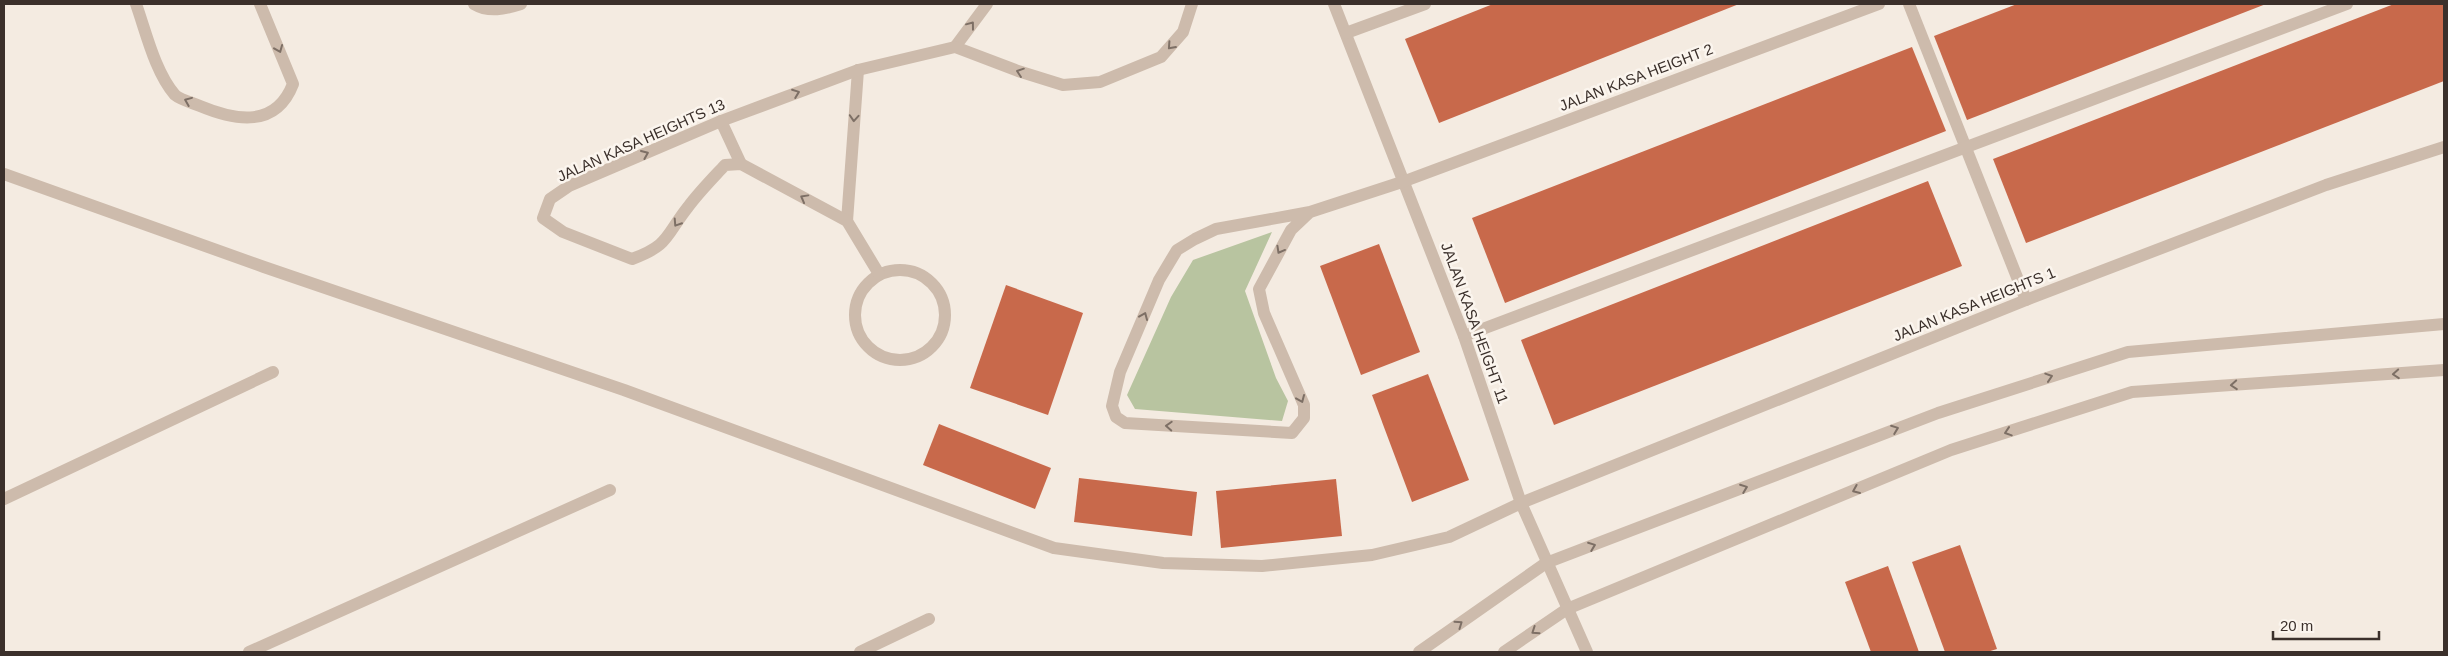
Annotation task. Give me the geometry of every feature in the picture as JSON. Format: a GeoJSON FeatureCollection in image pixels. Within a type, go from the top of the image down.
{"type":"FeatureCollection","features":[{"type":"Feature","properties":{"kind":"street"},"geometry":{"type":"LineString","coordinates":[[136,4],[156,62],[176,96],[224,116],[250,118],[270,114],[288,97],[293,84],[260,4]]}},
{"type":"Feature","properties":{"kind":"street"},"geometry":{"type":"LineString","coordinates":[[474,4],[480,8],[499,10],[522,4]]}},
{"type":"Feature","properties":{"kind":"street"},"geometry":{"type":"LineString","coordinates":[[987,4],[955,46],[1018,72],[1063,85],[1100,82],[1161,57],[1183,32],[1192,4]]}},
{"type":"Feature","properties":{"kind":"street","name":"JALAN KASA HEIGHT 11"},"geometry":{"type":"LineString","coordinates":[[1334,4],[1464,336],[1521,503],[1587,652]]}},
{"type":"Feature","properties":{"kind":"street"},"geometry":{"type":"LineString","coordinates":[[1346,33],[1425,4]]}},
{"type":"Feature","properties":{"kind":"street","name":"JALAN KASA HEIGHT 2"},"geometry":{"type":"LineString","coordinates":[[1310,212],[1291,230],[1259,289],[1264,312],[1304,405],[1304,418],[1292,433],[1125,423],[1116,417],[1112,406],[1120,372],[1159,280],[1177,250],[1195,239],[1216,229],[1310,212],[1405,182],[1879,4]]}},
{"type":"Feature","properties":{"kind":"street"},"geometry":{"type":"LineString","coordinates":[[1909,4],[2026,300]]}},
{"type":"Feature","properties":{"kind":"street"},"geometry":{"type":"LineString","coordinates":[[1464,336],[2347,4]]}},
{"type":"Feature","properties":{"kind":"street","name":"JALAN KASA HEIGHTS 13"},"geometry":{"type":"LineString","coordinates":[[741,164],[724,165],[687,207],[666,240],[653,251],[632,259],[563,232],[543,218],[550,199],[569,186],[721,121],[858,70],[955,46]]}},
{"type":"Feature","properties":{"kind":"street"},"geometry":{"type":"LineString","coordinates":[[847,221],[858,70]]}},
{"type":"Feature","properties":{"kind":"street"},"geometry":{"type":"LineString","coordinates":[[721,121],[741,164],[847,221],[879,274]]}},
{"type":"Feature","properties":{"kind":"street","name":"JALAN KASA HEIGHTS 1"},"geometry":{"type":"LineString","coordinates":[[4,174],[264,267],[624,390],[1054,548],[1163,563],[1262,566],[1372,555],[1449,537],[1521,503],[2026,300],[2326,185],[2444,147]]}},
{"type":"Feature","properties":{"kind":"street"},"geometry":{"type":"LineString","coordinates":[[903,269],[926,277],[941,295],[946,319],[944,326],[938,341],[920,357],[897,361],[874,354],[858,336],[853,312],[861,290],[879,274],[903,269]]}},
{"type":"Feature","properties":{"kind":"street"},"geometry":{"type":"LineString","coordinates":[[1419,652],[1546,563],[1938,413],[2128,352],[2444,324]]}},
{"type":"Feature","properties":{"kind":"street"},"geometry":{"type":"LineString","coordinates":[[1504,652],[1567,609],[1951,450],[2132,392],[2444,370]]}},
{"type":"Feature","properties":{"kind":"street"},"geometry":{"type":"LineString","coordinates":[[4,499],[273,372]]}},
{"type":"Feature","properties":{"kind":"street"},"geometry":{"type":"LineString","coordinates":[[250,652],[610,490]]}},
{"type":"Feature","properties":{"kind":"street"},"geometry":{"type":"LineString","coordinates":[[860,652],[930,620]]}},
{"type":"Feature","properties":{"kind":"green space"},"geometry":{"type":"Polygon","coordinates":[[[1272,232],[1245,291],[1276,378],[1288,401],[1282,421],[1135,409],[1127,395],[1171,297],[1193,260],[1272,232]]]}},
{"type":"Feature","properties":{"kind":"building"},"geometry":{"type":"Polygon","coordinates":[[[1493,4],[1739,4],[1439,123],[1405,39],[1493,4]]]}},
{"type":"Feature","properties":{"kind":"building"},"geometry":{"type":"Polygon","coordinates":[[[2017,4],[2266,4],[1967,120],[1934,36],[2017,4]]]}},
{"type":"Feature","properties":{"kind":"building"},"geometry":{"type":"Polygon","coordinates":[[[2394,4],[2444,4],[2444,81],[2026,243],[1993,159],[2394,4]]]}},
{"type":"Feature","properties":{"kind":"building"},"geometry":{"type":"Polygon","coordinates":[[[1912,47],[1946,131],[1505,303],[1472,218],[1912,47]]]}},
{"type":"Feature","properties":{"kind":"building"},"geometry":{"type":"Polygon","coordinates":[[[1928,181],[1962,266],[1554,425],[1521,340],[1928,181]]]}},
{"type":"Feature","properties":{"kind":"building"},"geometry":{"type":"Polygon","coordinates":[[[1379,244],[1420,352],[1361,375],[1320,266],[1379,244]]]}},
{"type":"Feature","properties":{"kind":"building"},"geometry":{"type":"Polygon","coordinates":[[[1006,285],[1083,313],[1048,415],[970,388],[1006,285]]]}},
{"type":"Feature","properties":{"kind":"building"},"geometry":{"type":"Polygon","coordinates":[[[1428,374],[1469,480],[1412,502],[1372,395],[1428,374]]]}},
{"type":"Feature","properties":{"kind":"building"},"geometry":{"type":"Polygon","coordinates":[[[939,424],[1051,468],[1035,509],[923,465],[939,424]]]}},
{"type":"Feature","properties":{"kind":"building"},"geometry":{"type":"Polygon","coordinates":[[[1079,478],[1197,492],[1192,536],[1074,522],[1079,478]]]}},
{"type":"Feature","properties":{"kind":"building"},"geometry":{"type":"Polygon","coordinates":[[[1336,479],[1342,536],[1221,548],[1216,491],[1336,479]]]}},
{"type":"Feature","properties":{"kind":"building"},"geometry":{"type":"Polygon","coordinates":[[[1960,545],[1997,649],[1987,652],[1945,652],[1912,562],[1960,545]]]}},
{"type":"Feature","properties":{"kind":"building"},"geometry":{"type":"Polygon","coordinates":[[[1888,566],[1919,652],[1871,652],[1845,582],[1888,566]]]}}]}
